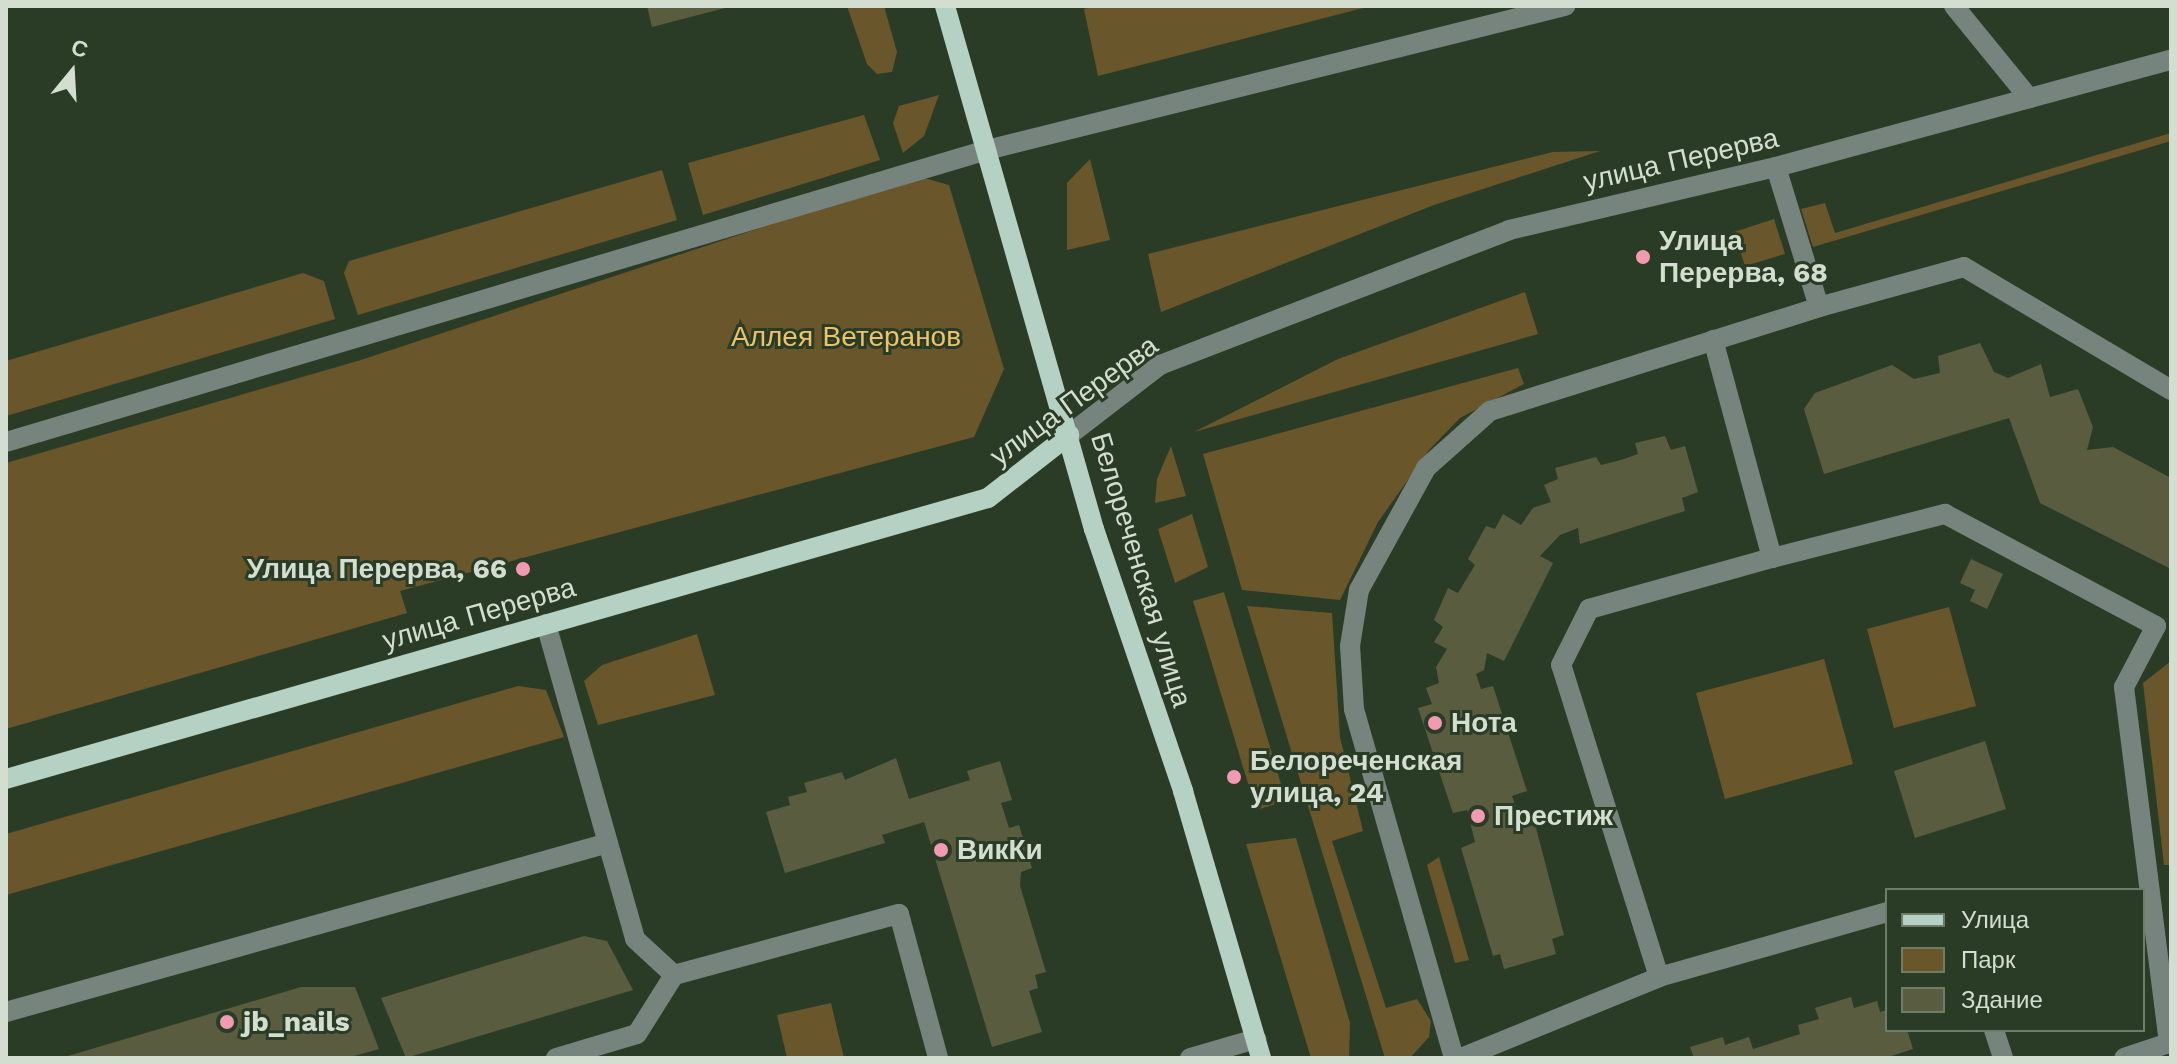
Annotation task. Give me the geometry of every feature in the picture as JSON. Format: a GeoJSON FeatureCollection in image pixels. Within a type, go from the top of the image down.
{"type":"FeatureCollection","features":[{"type":"Feature","properties":{"kind":"main road","name":"Белореченская улица"},"geometry":{"type":"LineString","coordinates":[[945,6],[1069,435],[1259,1048]]}},
{"type":"Feature","properties":{"kind":"main road","name":"улица Перерва"},"geometry":{"type":"LineString","coordinates":[[6,779],[988,498],[1069,435]]}},
{"type":"Feature","properties":{"kind":"street"},"geometry":{"type":"LineString","coordinates":[[6,442],[987,150],[1565,6]]}},
{"type":"Feature","properties":{"kind":"street"},"geometry":{"type":"LineString","coordinates":[[1954,6],[2029,98]]}},
{"type":"Feature","properties":{"kind":"street","name":"улица Перерва"},"geometry":{"type":"LineString","coordinates":[[1069,435],[1160,365],[1509,230],[1776,167],[2171,60]]}},
{"type":"Feature","properties":{"kind":"street"},"geometry":{"type":"LineString","coordinates":[[1776,167],[1819,307]]}},
{"type":"Feature","properties":{"kind":"street"},"geometry":{"type":"LineString","coordinates":[[1454,1058],[1354,709],[1350,646],[1359,590],[1426,468],[1490,411],[1819,307],[1964,267],[2171,390]]}},
{"type":"Feature","properties":{"kind":"street"},"geometry":{"type":"LineString","coordinates":[[1713,340],[1772,558]]}},
{"type":"Feature","properties":{"kind":"street"},"geometry":{"type":"LineString","coordinates":[[1659,977],[1561,665],[1589,609],[1945,514],[2163,631],[2124,687],[2170,1047],[2124,1058]]}},
{"type":"Feature","properties":{"kind":"street"},"geometry":{"type":"LineString","coordinates":[[546,624],[635,939],[674,975]]}},
{"type":"Feature","properties":{"kind":"street"},"geometry":{"type":"LineString","coordinates":[[6,1012],[608,843]]}},
{"type":"Feature","properties":{"kind":"street"},"geometry":{"type":"LineString","coordinates":[[1461,1058],[1659,977],[1885,913]]}},
{"type":"Feature","properties":{"kind":"street"},"geometry":{"type":"LineString","coordinates":[[556,1058],[637,1034],[674,975],[899,914],[938,1058]]}},
{"type":"Feature","properties":{"kind":"street"},"geometry":{"type":"LineString","coordinates":[[1995,1032],[2003,1058]]}},
{"type":"Feature","properties":{"kind":"street"},"geometry":{"type":"LineString","coordinates":[[1190,1058],[1259,1048]]}},
{"type":"Feature","properties":{"kind":"green space"},"geometry":{"type":"Polygon","coordinates":[[[847,6],[884,6],[897,52],[892,72],[877,74],[867,64],[847,6]]]}},
{"type":"Feature","properties":{"kind":"green space"},"geometry":{"type":"Polygon","coordinates":[[[1094,6],[1371,6],[1098,76],[1084,9],[1094,6]]]}},
{"type":"Feature","properties":{"kind":"green space"},"geometry":{"type":"Polygon","coordinates":[[[939,95],[924,136],[903,153],[893,123],[899,106],[939,95]]]}},
{"type":"Feature","properties":{"kind":"green space"},"geometry":{"type":"Polygon","coordinates":[[[864,115],[880,160],[703,215],[688,163],[864,115]]]}},
{"type":"Feature","properties":{"kind":"green space"},"geometry":{"type":"Polygon","coordinates":[[[2171,133],[2171,141],[1813,247],[1801,209],[1825,203],[1835,233],[2171,133]]]}},
{"type":"Feature","properties":{"kind":"green space"},"geometry":{"type":"Polygon","coordinates":[[[1600,151],[1434,205],[1161,312],[1148,254],[1553,152],[1600,151]]]}},
{"type":"Feature","properties":{"kind":"green space"},"geometry":{"type":"Polygon","coordinates":[[[1090,159],[1110,240],[1067,250],[1067,183],[1090,159]]]}},
{"type":"Feature","properties":{"kind":"green space"},"geometry":{"type":"Polygon","coordinates":[[[662,170],[677,220],[358,315],[344,273],[349,261],[662,170]]]}},
{"type":"Feature","properties":{"kind":"green space","name":"Аллея Ветеранов"},"geometry":{"type":"Polygon","coordinates":[[[917,176],[949,185],[1004,369],[974,437],[400,591],[407,613],[6,729],[6,463],[361,360],[917,176]]]}},
{"type":"Feature","properties":{"kind":"green space"},"geometry":{"type":"Polygon","coordinates":[[[1774,219],[1785,254],[1745,266],[1734,232],[1774,219]]]}},
{"type":"Feature","properties":{"kind":"green space"},"geometry":{"type":"Polygon","coordinates":[[[303,273],[324,281],[335,319],[6,416],[6,361],[303,273]]]}},
{"type":"Feature","properties":{"kind":"green space"},"geometry":{"type":"Polygon","coordinates":[[[1525,292],[1538,334],[1194,432],[1338,359],[1525,292]]]}},
{"type":"Feature","properties":{"kind":"green space"},"geometry":{"type":"Polygon","coordinates":[[[1518,368],[1524,384],[1460,418],[1429,450],[1378,522],[1340,600],[1242,590],[1203,454],[1518,368]]]}},
{"type":"Feature","properties":{"kind":"green space"},"geometry":{"type":"Polygon","coordinates":[[[1171,446],[1186,496],[1155,503],[1157,479],[1171,446]]]}},
{"type":"Feature","properties":{"kind":"green space"},"geometry":{"type":"Polygon","coordinates":[[[1192,514],[1208,567],[1175,583],[1158,529],[1192,514]]]}},
{"type":"Feature","properties":{"kind":"green space"},"geometry":{"type":"Polygon","coordinates":[[[1224,592],[1286,801],[1256,810],[1193,601],[1224,592]]]}},
{"type":"Feature","properties":{"kind":"green space"},"geometry":{"type":"Polygon","coordinates":[[[1247,606],[1332,613],[1340,737],[1363,831],[1332,841],[1386,1008],[1417,999],[1431,1021],[1429,1037],[1410,1058],[1385,1058],[1247,606]]]}},
{"type":"Feature","properties":{"kind":"green space"},"geometry":{"type":"Polygon","coordinates":[[[1949,607],[1976,706],[1894,728],[1867,629],[1949,607]]]}},
{"type":"Feature","properties":{"kind":"green space"},"geometry":{"type":"Polygon","coordinates":[[[697,634],[715,695],[598,725],[584,681],[602,665],[697,634]]]}},
{"type":"Feature","properties":{"kind":"green space"},"geometry":{"type":"Polygon","coordinates":[[[1824,659],[1853,764],[1725,799],[1696,693],[1824,659]]]}},
{"type":"Feature","properties":{"kind":"green space"},"geometry":{"type":"Polygon","coordinates":[[[2171,661],[2171,865],[2164,865],[2143,683],[2171,661]]]}},
{"type":"Feature","properties":{"kind":"green space"},"geometry":{"type":"Polygon","coordinates":[[[518,686],[546,690],[564,737],[6,895],[6,834],[518,686]]]}},
{"type":"Feature","properties":{"kind":"green space"},"geometry":{"type":"Polygon","coordinates":[[[1296,838],[1350,1023],[1349,1058],[1311,1058],[1246,844],[1296,838]]]}},
{"type":"Feature","properties":{"kind":"green space"},"geometry":{"type":"Polygon","coordinates":[[[1439,857],[1469,960],[1455,963],[1427,865],[1439,857]]]}},
{"type":"Feature","properties":{"kind":"green space"},"geometry":{"type":"Polygon","coordinates":[[[831,1003],[844,1058],[787,1058],[777,1015],[831,1003]]]}},
{"type":"Feature","properties":{"kind":"building"},"geometry":{"type":"Polygon","coordinates":[[[647,6],[724,6],[725,8],[652,27],[647,6]]]}},
{"type":"Feature","properties":{"kind":"building"},"geometry":{"type":"Polygon","coordinates":[[[1980,343],[1994,372],[2008,378],[2041,364],[2050,397],[2078,389],[2093,427],[2087,450],[2113,447],[2171,478],[2171,569],[2040,503],[2009,418],[1824,474],[1804,409],[1815,393],[1892,365],[1914,379],[1940,373],[1938,356],[1980,343]]]}},
{"type":"Feature","properties":{"kind":"building"},"geometry":{"type":"Polygon","coordinates":[[[1665,436],[1671,450],[1685,446],[1698,492],[1682,498],[1685,511],[1580,544],[1578,528],[1560,535],[1540,556],[1553,563],[1504,661],[1487,653],[1484,670],[1476,674],[1481,689],[1493,686],[1527,791],[1512,796],[1523,828],[1535,824],[1564,935],[1552,939],[1556,954],[1504,969],[1500,954],[1493,956],[1461,848],[1475,842],[1467,810],[1453,813],[1418,708],[1432,704],[1426,688],[1439,683],[1436,667],[1447,649],[1434,642],[1443,627],[1434,620],[1448,588],[1458,593],[1475,565],[1468,559],[1486,526],[1495,529],[1503,514],[1521,525],[1533,508],[1551,502],[1544,485],[1558,479],[1555,468],[1596,457],[1601,465],[1621,460],[1638,454],[1635,443],[1665,436]]]}},
{"type":"Feature","properties":{"kind":"building"},"geometry":{"type":"Polygon","coordinates":[[[1971,559],[2003,574],[1987,609],[1970,601],[1975,590],[1960,583],[1971,559]]]}},
{"type":"Feature","properties":{"kind":"building"},"geometry":{"type":"Polygon","coordinates":[[[1985,741],[2006,809],[1915,838],[1894,771],[1985,741]]]}},
{"type":"Feature","properties":{"kind":"building"},"geometry":{"type":"Polygon","coordinates":[[[896,758],[909,799],[970,780],[967,771],[1000,761],[1012,800],[1001,803],[1009,828],[1019,825],[1032,868],[1021,872],[1020,886],[1046,972],[1035,975],[1038,988],[1029,991],[1042,1032],[992,1047],[924,822],[882,835],[885,843],[785,873],[766,812],[790,805],[788,797],[807,792],[804,783],[842,772],[845,780],[896,758]]]}},
{"type":"Feature","properties":{"kind":"building"},"geometry":{"type":"Polygon","coordinates":[[[584,936],[607,941],[633,990],[406,1058],[381,998],[584,936]]]}},
{"type":"Feature","properties":{"kind":"building"},"geometry":{"type":"Polygon","coordinates":[[[301,987],[355,987],[379,1049],[347,1058],[61,1058],[301,987]]]}},
{"type":"Feature","properties":{"kind":"building"},"geometry":{"type":"Polygon","coordinates":[[[1851,997],[1854,1008],[1877,1001],[1880,1012],[1885,1011],[1885,1032],[1908,1032],[1913,1049],[1885,1058],[1694,1058],[1690,1047],[1723,1037],[1725,1045],[1749,1037],[1753,1049],[1800,1034],[1798,1025],[1819,1019],[1815,1008],[1851,997]]]}},
{"type":"Feature","properties":{"kind":"place","name":"Улица Перерва, 68"},"geometry":{"type":"Point","coordinates":[1643,257]}},
{"type":"Feature","properties":{"kind":"place","name":"Улица Перерва, 66"},"geometry":{"type":"Point","coordinates":[523,569]}},
{"type":"Feature","properties":{"kind":"place","name":"Нота"},"geometry":{"type":"Point","coordinates":[1435,723]}},
{"type":"Feature","properties":{"kind":"place","name":"Белореченская улица, 24"},"geometry":{"type":"Point","coordinates":[1234,777]}},
{"type":"Feature","properties":{"kind":"place","name":"Престиж"},"geometry":{"type":"Point","coordinates":[1478,816]}},
{"type":"Feature","properties":{"kind":"place","name":"ВикКи"},"geometry":{"type":"Point","coordinates":[941,850]}},
{"type":"Feature","properties":{"kind":"place","name":"jb_nails"},"geometry":{"type":"Point","coordinates":[227,1022]}}]}
